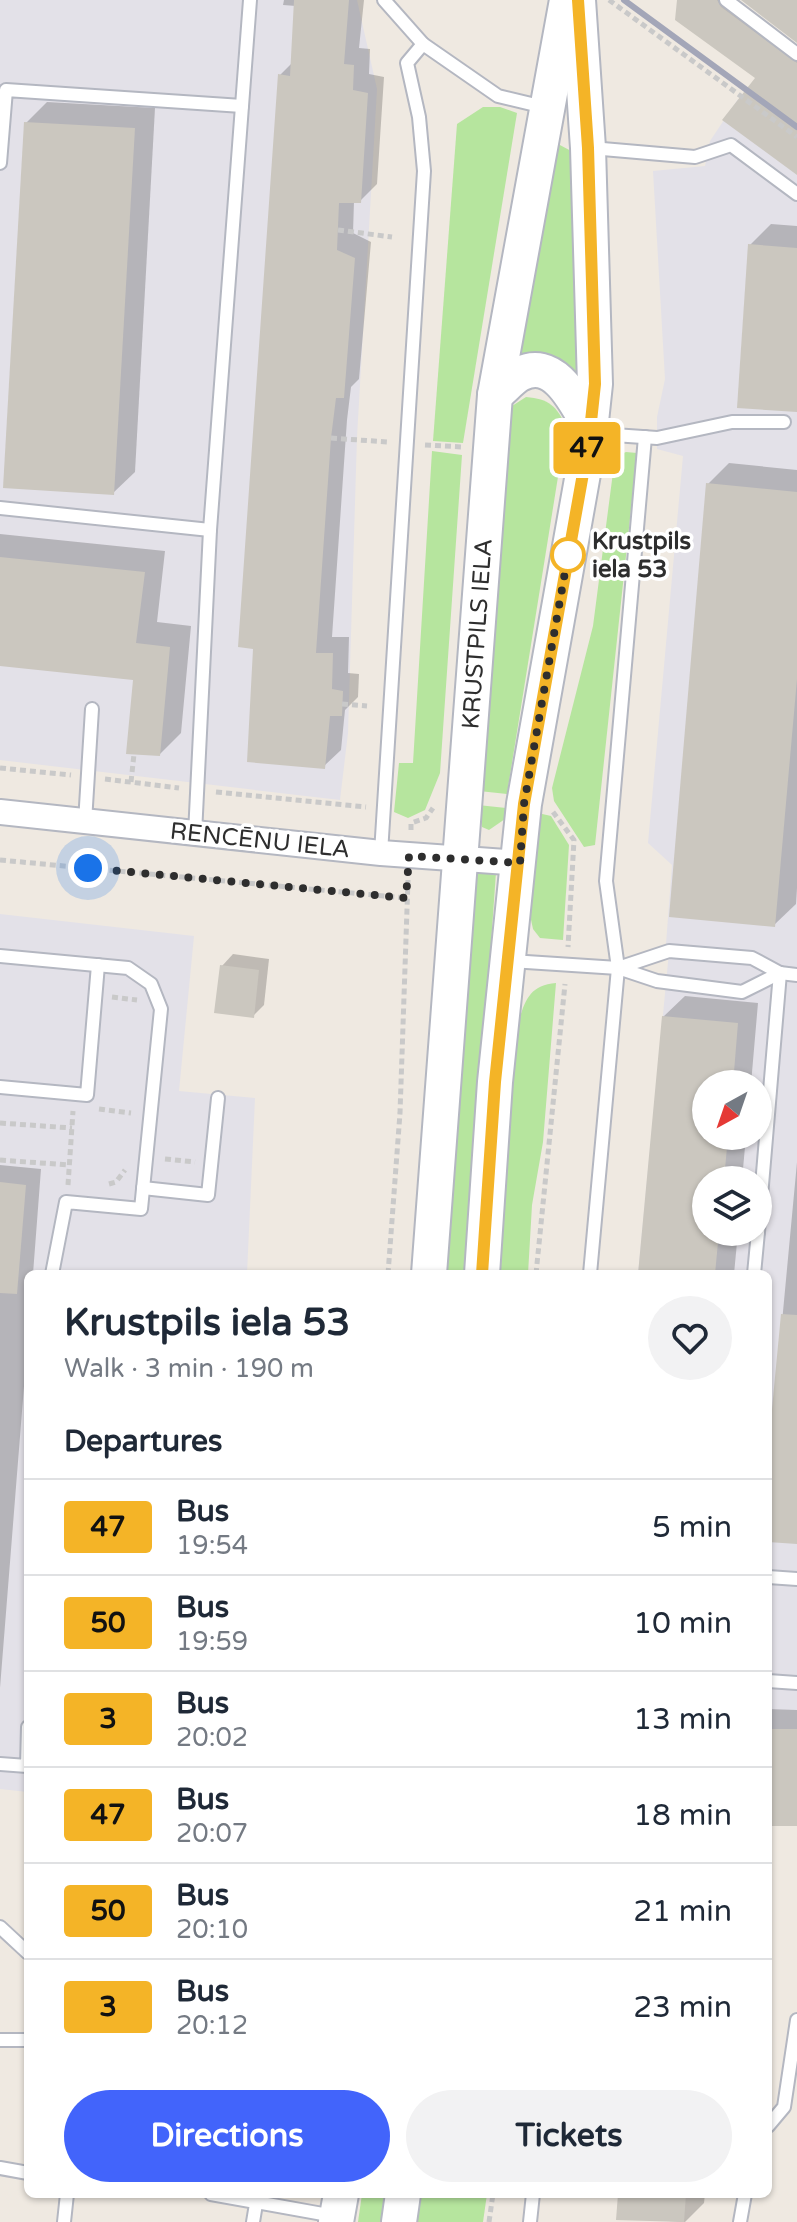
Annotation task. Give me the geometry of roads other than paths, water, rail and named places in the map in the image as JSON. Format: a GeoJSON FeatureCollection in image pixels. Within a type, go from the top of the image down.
{"type":"FeatureCollection","features":[{"type":"Feature","properties":{"kind":"main road","name":"KRUSTPILS IELA"},"geometry":{"type":"LineString","coordinates":[[429,1270],[495,395],[567,0]]}},
{"type":"Feature","properties":{"kind":"main road"},"geometry":{"type":"LineString","coordinates":[[482,1270],[495,1082],[524,804],[589,434],[595,384],[588,148],[578,0]]}},
{"type":"Feature","properties":{"kind":"main road"},"geometry":{"type":"LineString","coordinates":[[495,395],[520,374],[538,369],[555,377],[570,393],[589,434]]}},
{"type":"Feature","properties":{"kind":"main road"},"geometry":{"type":"LineString","coordinates":[[399,2222],[402,2198]]}},
{"type":"Feature","properties":{"kind":"street","name":"RENCĒNU IELA"},"geometry":{"type":"LineString","coordinates":[[0,812],[409,856],[520,863]]}},
{"type":"Feature","properties":{"kind":"lane"},"geometry":{"type":"LineString","coordinates":[[195,834],[210,530],[250,0]]}},
{"type":"Feature","properties":{"kind":"lane"},"geometry":{"type":"LineString","coordinates":[[726,0],[797,54]]}},
{"type":"Feature","properties":{"kind":"lane"},"geometry":{"type":"LineString","coordinates":[[385,1],[423,44],[498,96],[547,108]]}},
{"type":"Feature","properties":{"kind":"lane"},"geometry":{"type":"LineString","coordinates":[[381,853],[424,171],[419,117],[407,63],[423,44]]}},
{"type":"Feature","properties":{"kind":"lane"},"geometry":{"type":"LineString","coordinates":[[0,163],[6,90],[242,106]]}},
{"type":"Feature","properties":{"kind":"lane"},"geometry":{"type":"LineString","coordinates":[[588,148],[695,157],[731,145],[797,194]]}},
{"type":"Feature","properties":{"kind":"lane"},"geometry":{"type":"LineString","coordinates":[[589,434],[645,437],[732,422],[784,422]]}},
{"type":"Feature","properties":{"kind":"lane"},"geometry":{"type":"LineString","coordinates":[[590,1270],[618,968],[606,881],[645,437]]}},
{"type":"Feature","properties":{"kind":"lane"},"geometry":{"type":"LineString","coordinates":[[0,508],[210,530]]}},
{"type":"Feature","properties":{"kind":"lane"},"geometry":{"type":"LineString","coordinates":[[85,822],[92,709]]}},
{"type":"Feature","properties":{"kind":"lane"},"geometry":{"type":"LineString","coordinates":[[618,968],[669,951],[752,958],[780,973],[797,975]]}},
{"type":"Feature","properties":{"kind":"lane"},"geometry":{"type":"LineString","coordinates":[[0,956],[128,968],[151,984],[161,1009],[141,1209],[66,1202],[53,1270]]}},
{"type":"Feature","properties":{"kind":"lane"},"geometry":{"type":"LineString","coordinates":[[508,960],[618,968],[657,981],[742,992],[780,973]]}},
{"type":"Feature","properties":{"kind":"lane"},"geometry":{"type":"LineString","coordinates":[[0,1087],[87,1095],[98,965]]}},
{"type":"Feature","properties":{"kind":"lane"},"geometry":{"type":"LineString","coordinates":[[764,1166],[780,973]]}},
{"type":"Feature","properties":{"kind":"lane"},"geometry":{"type":"LineString","coordinates":[[143,1188],[208,1195],[218,1098]]}},
{"type":"Feature","properties":{"kind":"lane"},"geometry":{"type":"LineString","coordinates":[[754,1270],[757,1246]]}},
{"type":"Feature","properties":{"kind":"lane"},"geometry":{"type":"LineString","coordinates":[[772,1577],[797,1579]]}},
{"type":"Feature","properties":{"kind":"lane"},"geometry":{"type":"LineString","coordinates":[[772,1681],[797,1683]]}},
{"type":"Feature","properties":{"kind":"lane"},"geometry":{"type":"LineString","coordinates":[[0,1764],[24,1766]]}},
{"type":"Feature","properties":{"kind":"lane"},"geometry":{"type":"LineString","coordinates":[[0,1927],[24,1949]]}},
{"type":"Feature","properties":{"kind":"lane"},"geometry":{"type":"LineString","coordinates":[[772,2121],[784,2107],[797,2020]]}},
{"type":"Feature","properties":{"kind":"lane"},"geometry":{"type":"LineString","coordinates":[[0,2040],[24,2040]]}},
{"type":"Feature","properties":{"kind":"lane"},"geometry":{"type":"LineString","coordinates":[[0,2168],[24,2172]]}},
{"type":"Feature","properties":{"kind":"lane"},"geometry":{"type":"LineString","coordinates":[[64,2222],[67,2198]]}},
{"type":"Feature","properties":{"kind":"lane"},"geometry":{"type":"LineString","coordinates":[[253,2222],[257,2198],[338,2211]]}},
{"type":"Feature","properties":{"kind":"lane"},"geometry":{"type":"LineString","coordinates":[[530,2222],[533,2198]]}},
{"type":"Feature","properties":{"kind":"lane"},"geometry":{"type":"LineString","coordinates":[[740,2222],[744,2198]]}},
{"type":"Feature","properties":{"kind":"railway"},"geometry":{"type":"LineString","coordinates":[[624,0],[797,127]]}},
{"type":"Feature","properties":{"kind":"place","name":"Krustpils iela 53"},"geometry":{"type":"Point","coordinates":[568,555]}}]}
